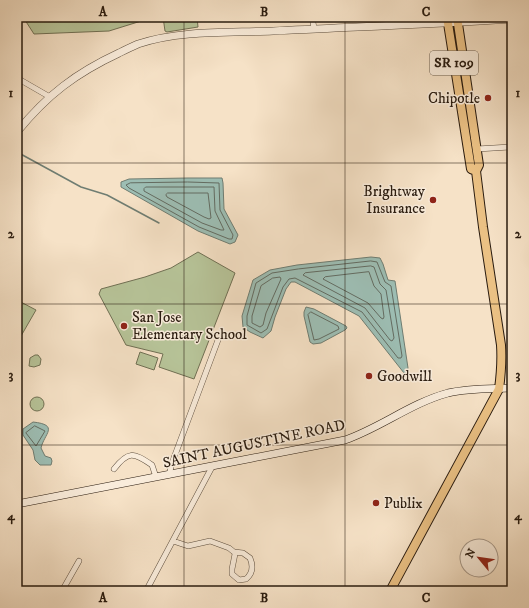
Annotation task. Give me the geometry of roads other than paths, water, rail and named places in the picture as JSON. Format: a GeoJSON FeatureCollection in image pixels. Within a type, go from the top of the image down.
{"type":"FeatureCollection","features":[{"type":"Feature","properties":{"kind":"main road","name":"SR 109"},"geometry":{"type":"LineString","coordinates":[[448,20],[471,169],[476,171]]}},
{"type":"Feature","properties":{"kind":"main road","name":"SR 109"},"geometry":{"type":"LineString","coordinates":[[390,591],[498,389],[502,356],[476,171],[479,165],[477,149],[457,20]]}},
{"type":"Feature","properties":{"kind":"main road"},"geometry":{"type":"LineString","coordinates":[[466,137],[471,140],[472,148],[477,149]]}},
{"type":"Feature","properties":{"kind":"street"},"geometry":{"type":"LineString","coordinates":[[312,17],[314,28]]}},
{"type":"Feature","properties":{"kind":"street"},"geometry":{"type":"LineString","coordinates":[[17,132],[34,112],[67,82],[100,62],[128,48],[152,40],[214,32],[448,20],[512,19]]}},
{"type":"Feature","properties":{"kind":"street"},"geometry":{"type":"LineString","coordinates":[[17,78],[50,97]]}},
{"type":"Feature","properties":{"kind":"street"},"geometry":{"type":"LineString","coordinates":[[477,149],[512,147]]}},
{"type":"Feature","properties":{"kind":"street"},"geometry":{"type":"LineString","coordinates":[[169,475],[172,463],[218,340]]}},
{"type":"Feature","properties":{"kind":"street","name":"SAINT AUGUSTINE ROAD"},"geometry":{"type":"LineString","coordinates":[[17,504],[345,440],[369,430],[432,398],[460,390],[512,388]]}},
{"type":"Feature","properties":{"kind":"street"},"geometry":{"type":"LineString","coordinates":[[114,469],[125,456],[131,455],[152,464],[156,477]]}},
{"type":"Feature","properties":{"kind":"street"},"geometry":{"type":"LineString","coordinates":[[146,591],[212,467]]}},
{"type":"Feature","properties":{"kind":"street"},"geometry":{"type":"LineString","coordinates":[[173,541],[188,546],[210,541],[222,545],[234,552],[243,553],[250,558],[252,568],[251,574],[246,579],[239,580],[232,574],[234,552]]}},
{"type":"Feature","properties":{"kind":"street"},"geometry":{"type":"LineString","coordinates":[[62,591],[79,561]]}},
{"type":"Feature","properties":{"kind":"water"},"geometry":{"type":"Polygon","coordinates":[[[222,178],[224,209],[238,235],[235,242],[230,244],[198,231],[121,187],[121,182],[129,179],[222,178]]]}},
{"type":"Feature","properties":{"kind":"water"},"geometry":{"type":"Polygon","coordinates":[[[371,257],[380,258],[388,280],[395,281],[408,368],[407,374],[404,373],[359,316],[295,282],[291,282],[286,289],[271,331],[263,338],[243,327],[242,316],[253,280],[270,270],[297,265],[371,257]]]}},
{"type":"Feature","properties":{"kind":"water"},"geometry":{"type":"Polygon","coordinates":[[[306,307],[314,309],[346,326],[347,328],[321,343],[313,344],[310,342],[304,316],[306,307]]]}},
{"type":"Feature","properties":{"kind":"water"},"geometry":{"type":"Polygon","coordinates":[[[33,422],[46,425],[48,428],[41,448],[45,456],[51,458],[51,465],[40,465],[35,460],[33,450],[23,435],[23,429],[33,422]]]}},
{"type":"Feature","properties":{"kind":"waterway"},"geometry":{"type":"LineString","coordinates":[[17,152],[81,187],[107,195],[159,223]]}},
{"type":"Feature","properties":{"kind":"place","name":"Chipotle"},"geometry":{"type":"Point","coordinates":[488,98]}},
{"type":"Feature","properties":{"kind":"place","name":"Brightway Insurance"},"geometry":{"type":"Point","coordinates":[433,200]}},
{"type":"Feature","properties":{"kind":"place","name":"San Jose Elementary School"},"geometry":{"type":"Point","coordinates":[124,326]}},
{"type":"Feature","properties":{"kind":"place","name":"Goodwill"},"geometry":{"type":"Point","coordinates":[369,376]}},
{"type":"Feature","properties":{"kind":"place","name":"Publix"},"geometry":{"type":"Point","coordinates":[376,503]}}]}
